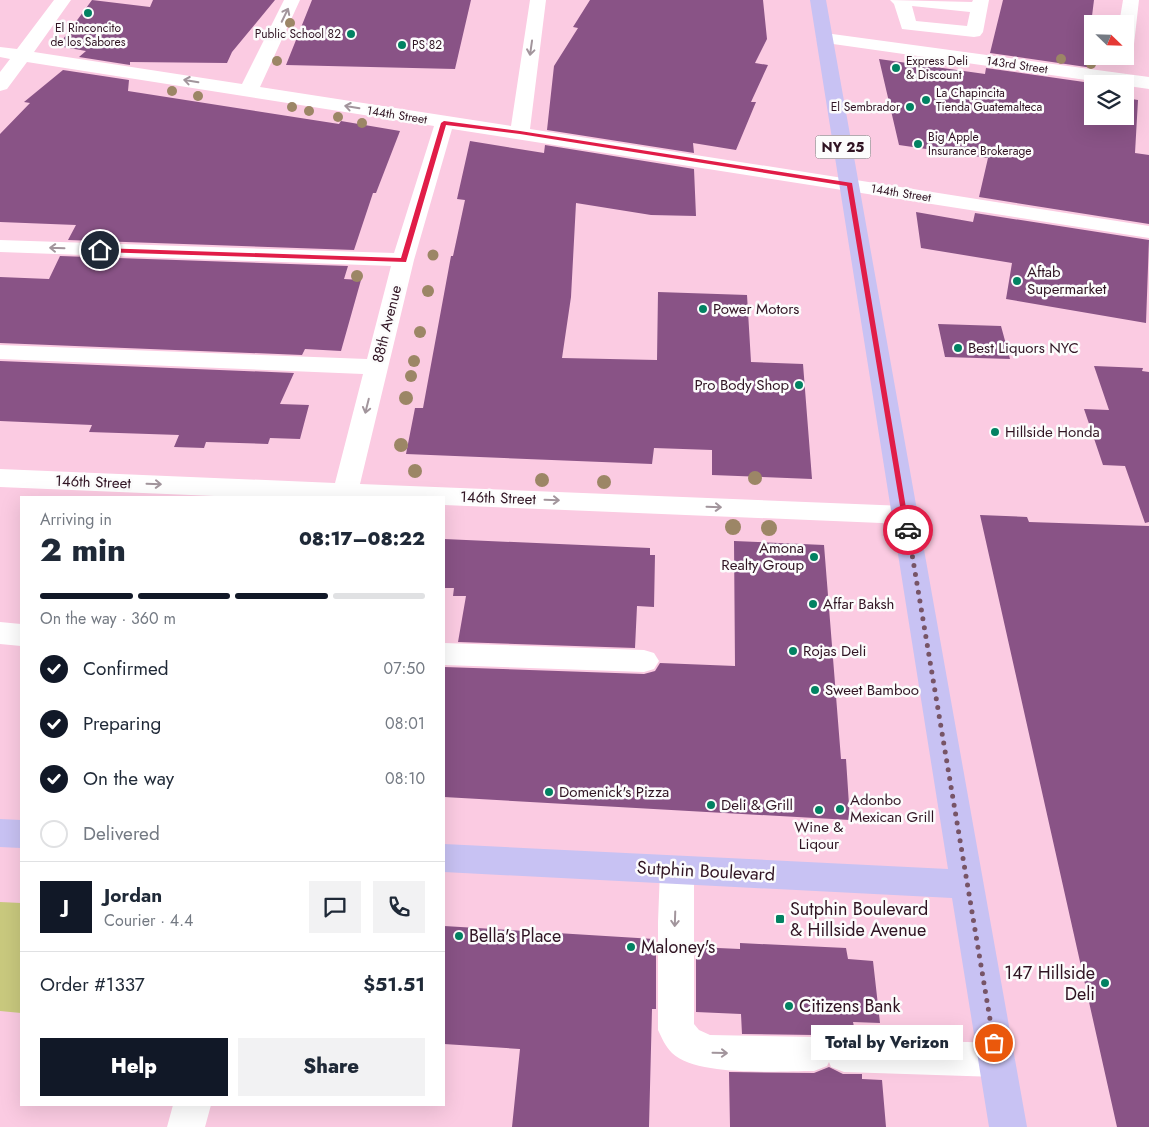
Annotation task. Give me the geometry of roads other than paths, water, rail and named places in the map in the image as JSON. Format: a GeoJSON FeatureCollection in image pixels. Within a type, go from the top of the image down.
{"type":"FeatureCollection","features":[{"type":"Feature","properties":{"kind":"main road","name":"NY 25"},"geometry":{"type":"LineString","coordinates":[[818,0],[1008,1127]]}},
{"type":"Feature","properties":{"kind":"main road"},"geometry":{"type":"LineString","coordinates":[[0,833],[20,834]]}},
{"type":"Feature","properties":{"kind":"main road","name":"Sutphin Boulevard"},"geometry":{"type":"LineString","coordinates":[[445,858],[968,884]]}},
{"type":"Feature","properties":{"kind":"street"},"geometry":{"type":"LineString","coordinates":[[0,86],[63,0]]}},
{"type":"Feature","properties":{"kind":"street"},"geometry":{"type":"LineString","coordinates":[[249,90],[292,0]]}},
{"type":"Feature","properties":{"kind":"street"},"geometry":{"type":"LineString","coordinates":[[520,132],[538,0]]}},
{"type":"Feature","properties":{"kind":"street"},"geometry":{"type":"LineString","coordinates":[[898,0],[902,0],[980,4],[974,32],[908,25],[902,0]]}},
{"type":"Feature","properties":{"kind":"street"},"geometry":{"type":"LineString","coordinates":[[1129,15],[1131,0]]}},
{"type":"Feature","properties":{"kind":"street","name":"143rd Street"},"geometry":{"type":"LineString","coordinates":[[825,38],[1092,75]]}},
{"type":"Feature","properties":{"kind":"street","name":"144th Street"},"geometry":{"type":"LineString","coordinates":[[0,52],[1149,232]]}},
{"type":"Feature","properties":{"kind":"street","name":"143rd Street"},"geometry":{"type":"LineString","coordinates":[[1134,81],[1149,83]]}},
{"type":"Feature","properties":{"kind":"street","name":"88th Avenue"},"geometry":{"type":"LineString","coordinates":[[345,495],[403,260],[444,123]]}},
{"type":"Feature","properties":{"kind":"street"},"geometry":{"type":"LineString","coordinates":[[0,246],[403,260]]}},
{"type":"Feature","properties":{"kind":"street"},"geometry":{"type":"LineString","coordinates":[[0,352],[377,367]]}},
{"type":"Feature","properties":{"kind":"street","name":"146th Street"},"geometry":{"type":"LineString","coordinates":[[0,478],[373,496]]}},
{"type":"Feature","properties":{"kind":"street","name":"146th Street"},"geometry":{"type":"LineString","coordinates":[[445,499],[905,515]]}},
{"type":"Feature","properties":{"kind":"street"},"geometry":{"type":"LineString","coordinates":[[0,634],[20,634]]}},
{"type":"Feature","properties":{"kind":"street"},"geometry":{"type":"LineString","coordinates":[[445,654],[644,661]]}},
{"type":"Feature","properties":{"kind":"street"},"geometry":{"type":"LineString","coordinates":[[678,870],[675,922],[676,1030],[686,1042],[709,1052],[997,1060]]}},
{"type":"Feature","properties":{"kind":"street"},"geometry":{"type":"LineString","coordinates":[[186,1127],[192,1106]]}},
{"type":"Feature","properties":{"kind":"place","name":"El Rinconcito de los Sabores"},"geometry":{"type":"Point","coordinates":[88,13]}},
{"type":"Feature","properties":{"kind":"place","name":"Public School 82"},"geometry":{"type":"Point","coordinates":[351,34]}},
{"type":"Feature","properties":{"kind":"place","name":"PS 82"},"geometry":{"type":"Point","coordinates":[402,45]}},
{"type":"Feature","properties":{"kind":"place","name":"Express Deli & Discount"},"geometry":{"type":"Point","coordinates":[896,68]}},
{"type":"Feature","properties":{"kind":"place","name":"La Chapincita Tienda Guatemalteca"},"geometry":{"type":"Point","coordinates":[926,100]}},
{"type":"Feature","properties":{"kind":"place","name":"El Sembrador"},"geometry":{"type":"Point","coordinates":[910,107]}},
{"type":"Feature","properties":{"kind":"place","name":"Big Apple Insurance Brokerage"},"geometry":{"type":"Point","coordinates":[918,144]}},
{"type":"Feature","properties":{"kind":"place","name":"Aftab Supermarket"},"geometry":{"type":"Point","coordinates":[1017,281]}},
{"type":"Feature","properties":{"kind":"place","name":"Power Motors"},"geometry":{"type":"Point","coordinates":[703,309]}},
{"type":"Feature","properties":{"kind":"place","name":"Best Liquors NYC"},"geometry":{"type":"Point","coordinates":[958,348]}},
{"type":"Feature","properties":{"kind":"place","name":"Pro Body Shop"},"geometry":{"type":"Point","coordinates":[799,385]}},
{"type":"Feature","properties":{"kind":"place","name":"Hillside Honda"},"geometry":{"type":"Point","coordinates":[995,432]}},
{"type":"Feature","properties":{"kind":"place","name":"Amona Realty Group"},"geometry":{"type":"Point","coordinates":[814,557]}},
{"type":"Feature","properties":{"kind":"place","name":"Affar Baksh"},"geometry":{"type":"Point","coordinates":[813,604]}},
{"type":"Feature","properties":{"kind":"place","name":"Rojas Deli"},"geometry":{"type":"Point","coordinates":[793,651]}},
{"type":"Feature","properties":{"kind":"place","name":"Sweet Bamboo"},"geometry":{"type":"Point","coordinates":[815,690]}},
{"type":"Feature","properties":{"kind":"place","name":"Domenick's Pizza"},"geometry":{"type":"Point","coordinates":[549,792]}},
{"type":"Feature","properties":{"kind":"place","name":"Deli & Grill"},"geometry":{"type":"Point","coordinates":[711,805]}},
{"type":"Feature","properties":{"kind":"place","name":"Adonbo Mexican Grill"},"geometry":{"type":"Point","coordinates":[840,809]}},
{"type":"Feature","properties":{"kind":"place","name":"Wine & Liqour"},"geometry":{"type":"Point","coordinates":[819,810]}},
{"type":"Feature","properties":{"kind":"place","name":"Sutphin Boulevard & Hillside Avenue"},"geometry":{"type":"Point","coordinates":[780,919]}},
{"type":"Feature","properties":{"kind":"place","name":"Bella's Place"},"geometry":{"type":"Point","coordinates":[459,936]}},
{"type":"Feature","properties":{"kind":"place","name":"Maloney's"},"geometry":{"type":"Point","coordinates":[631,947]}},
{"type":"Feature","properties":{"kind":"place","name":"147 Hillside Deli"},"geometry":{"type":"Point","coordinates":[1105,983]}},
{"type":"Feature","properties":{"kind":"place","name":"Citizens Bank"},"geometry":{"type":"Point","coordinates":[789,1006]}},
{"type":"Feature","properties":{"kind":"place","name":"Total by Verizon"},"geometry":{"type":"Point","coordinates":[994,1043]}}]}
